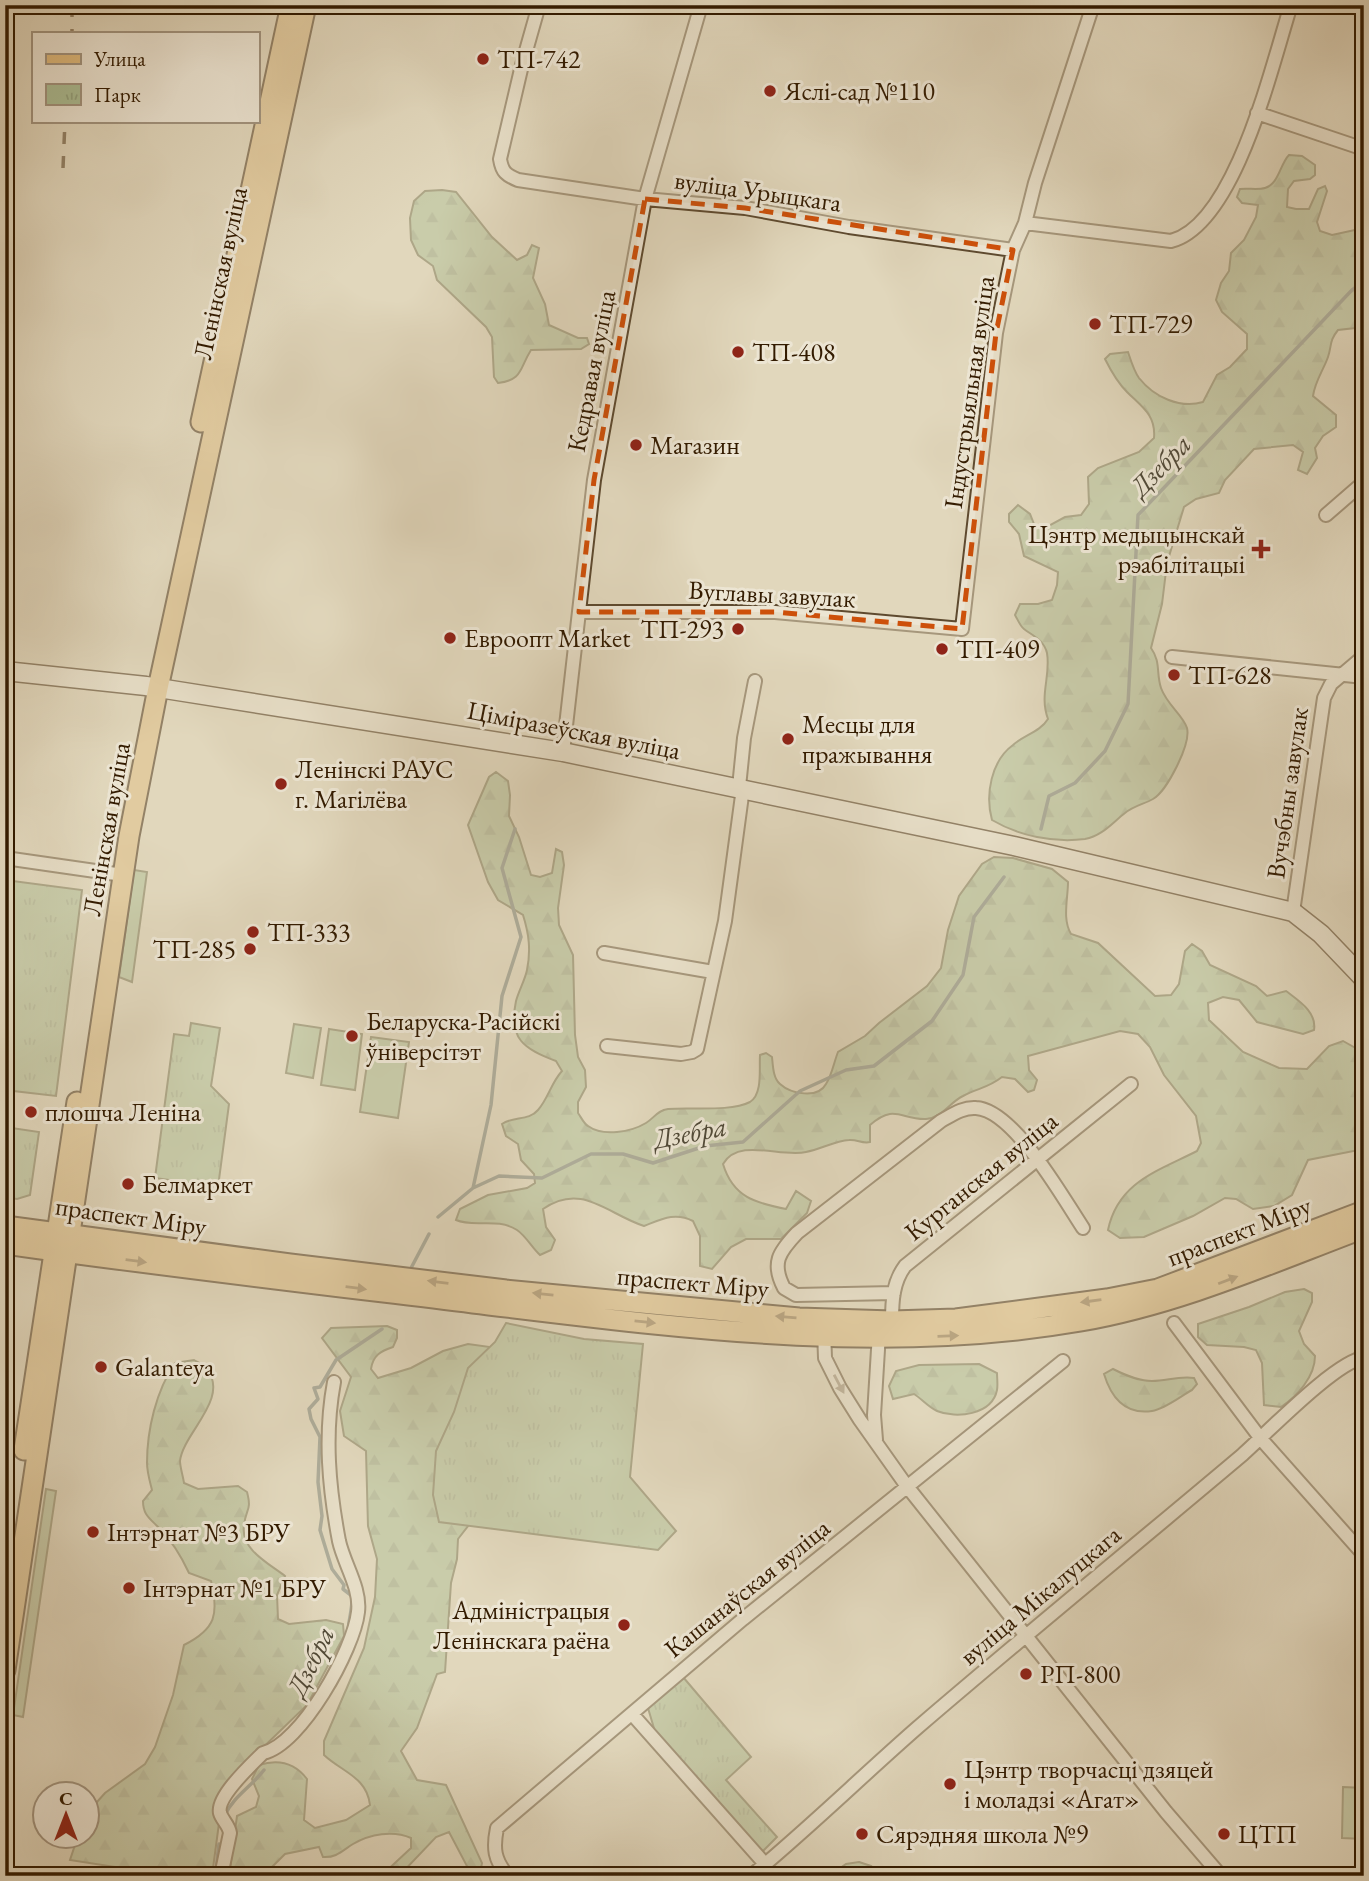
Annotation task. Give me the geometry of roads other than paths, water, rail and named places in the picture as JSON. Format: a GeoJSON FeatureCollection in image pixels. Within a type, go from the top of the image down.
{"type":"FeatureCollection","features":[{"type":"Feature","properties":{"kind":"main road","name":"Ленінская вуліца"},"geometry":{"type":"LineString","coordinates":[[5,1670],[63,1243],[118,874],[213,362],[291,5]]}},
{"type":"Feature","properties":{"kind":"main road","name":"Ленінская вуліца"},"geometry":{"type":"LineString","coordinates":[[152,687],[306,5]]}},
{"type":"Feature","properties":{"kind":"main road","name":"Ціміразеўская вуліца"},"geometry":{"type":"LineString","coordinates":[[5,671],[152,687],[563,752],[1128,872],[1293,912]]}},
{"type":"Feature","properties":{"kind":"main road"},"geometry":{"type":"LineString","coordinates":[[1293,912],[1321,934],[1362,974]]}},
{"type":"Feature","properties":{"kind":"main road","name":"праспект Міру"},"geometry":{"type":"LineString","coordinates":[[5,1244],[63,1243],[505,1298],[824,1328],[956,1319],[1107,1299],[1158,1289],[1364,1211]]}},
{"type":"Feature","properties":{"kind":"main road","name":"праспект Міру"},"geometry":{"type":"LineString","coordinates":[[5,1226],[63,1243]]}},
{"type":"Feature","properties":{"kind":"main road","name":"праспект Міру"},"geometry":{"type":"LineString","coordinates":[[883,1326],[953,1337],[1081,1321],[1164,1302],[1211,1287],[1364,1228]]}},
{"type":"Feature","properties":{"kind":"main road","name":"Ленінская вуліца"},"geometry":{"type":"LineString","coordinates":[[5,1579],[63,1243]]}},
{"type":"Feature","properties":{"kind":"street","name":"вуліца Урыцкага"},"geometry":{"type":"LineString","coordinates":[[539,5],[500,159],[501,169],[518,180],[645,199],[746,208],[849,227],[1013,250]]}},
{"type":"Feature","properties":{"kind":"street","name":"Кедравая вуліца"},"geometry":{"type":"LineString","coordinates":[[563,752],[594,480],[645,199],[701,5]]}},
{"type":"Feature","properties":{"kind":"street","name":"Індустрыяльная вуліца"},"geometry":{"type":"LineString","coordinates":[[962,629],[996,333],[1013,250],[1025,223],[1035,183],[1093,5]]}},
{"type":"Feature","properties":{"kind":"street"},"geometry":{"type":"LineString","coordinates":[[1025,223],[1171,241],[1184,238],[1204,221],[1240,159],[1290,5]]}},
{"type":"Feature","properties":{"kind":"street"},"geometry":{"type":"LineString","coordinates":[[1257,113],[1364,149]]}},
{"type":"Feature","properties":{"kind":"street"},"geometry":{"type":"LineString","coordinates":[[1326,515],[1364,482]]}},
{"type":"Feature","properties":{"kind":"street","name":"Вуглавы завулак"},"geometry":{"type":"LineString","coordinates":[[579,612],[775,611],[962,629]]}},
{"type":"Feature","properties":{"kind":"street","name":"Вучэбны завулак"},"geometry":{"type":"LineString","coordinates":[[1293,912],[1324,698],[1331,684],[1364,656]]}},
{"type":"Feature","properties":{"kind":"street"},"geometry":{"type":"LineString","coordinates":[[1172,657],[1364,677]]}},
{"type":"Feature","properties":{"kind":"street"},"geometry":{"type":"LineString","coordinates":[[607,1046],[681,1054],[692,1052],[699,1043],[725,921],[741,788],[744,738],[755,681]]}},
{"type":"Feature","properties":{"kind":"street"},"geometry":{"type":"LineString","coordinates":[[5,858],[118,874]]}},
{"type":"Feature","properties":{"kind":"street"},"geometry":{"type":"LineString","coordinates":[[604,953],[713,972]]}},
{"type":"Feature","properties":{"kind":"street","name":"Курганская вуліца"},"geometry":{"type":"LineString","coordinates":[[876,1440],[874,1415],[883,1326],[897,1277],[905,1266],[1131,1084]]}},
{"type":"Feature","properties":{"kind":"street"},"geometry":{"type":"LineString","coordinates":[[894,1293],[796,1295],[784,1288],[777,1276],[776,1267],[780,1255],[797,1233],[941,1121],[961,1110],[973,1107],[985,1109],[1006,1122],[1037,1159],[1083,1228]]}},
{"type":"Feature","properties":{"kind":"street"},"geometry":{"type":"LineString","coordinates":[[1174,1322],[1261,1439],[1364,1555]]}},
{"type":"Feature","properties":{"kind":"street"},"geometry":{"type":"LineString","coordinates":[[824,1328],[825,1358],[860,1420],[906,1485],[1166,1812],[1222,1876]]}},
{"type":"Feature","properties":{"kind":"street","name":"вуліца Мікалуцкага"},"geometry":{"type":"LineString","coordinates":[[751,1876],[1027,1634],[1261,1439],[1330,1377],[1355,1359],[1364,1358]]}},
{"type":"Feature","properties":{"kind":"street","name":"Кашанаўская вуліца"},"geometry":{"type":"LineString","coordinates":[[505,1872],[496,1859],[494,1843],[497,1828],[743,1619],[1063,1361]]}},
{"type":"Feature","properties":{"kind":"street"},"geometry":{"type":"LineString","coordinates":[[221,1876],[230,1833],[230,1827],[221,1815],[220,1804],[224,1795],[263,1753],[271,1751],[300,1726],[327,1690],[351,1640],[358,1612],[358,1595],[340,1544],[328,1472],[328,1415],[334,1382]]}},
{"type":"Feature","properties":{"kind":"street"},"geometry":{"type":"LineString","coordinates":[[860,1420],[874,1415]]}},
{"type":"Feature","properties":{"kind":"street"},"geometry":{"type":"LineString","coordinates":[[632,1714],[765,1864]]}},
{"type":"Feature","properties":{"kind":"waterway","name":"Дзебра"},"geometry":{"type":"LineString","coordinates":[[1041,829],[1049,796],[1075,783],[1105,751],[1128,704],[1138,515],[1352,290],[1364,282]]}},
{"type":"Feature","properties":{"kind":"waterway"},"geometry":{"type":"LineString","coordinates":[[473,1188],[491,1105],[502,996],[521,937],[502,868],[515,829]]}},
{"type":"Feature","properties":{"kind":"waterway","name":"Дзебра"},"geometry":{"type":"LineString","coordinates":[[438,1217],[473,1188],[499,1176],[542,1178],[591,1154],[623,1154],[653,1163],[705,1146],[743,1142],[800,1091],[846,1070],[874,1066],[932,1021],[963,975],[974,917],[1004,877]]}},
{"type":"Feature","properties":{"kind":"waterway","name":"Дзебра"},"geometry":{"type":"LineString","coordinates":[[410,1270],[429,1234]]}},
{"type":"Feature","properties":{"kind":"waterway","name":"Дзебра"},"geometry":{"type":"LineString","coordinates":[[348,1633],[352,1596],[343,1589],[344,1585],[332,1569],[320,1530],[320,1437],[309,1409],[318,1399],[314,1388],[320,1387],[336,1360],[382,1329]]}},
{"type":"Feature","properties":{"kind":"waterway","name":"Дзебра"},"geometry":{"type":"LineString","coordinates":[[225,1815],[264,1770]]}},
{"type":"Feature","properties":{"kind":"waterway","name":"Дзебра"},"geometry":{"type":"LineString","coordinates":[[216,1870],[219,1844]]}},
{"type":"Feature","properties":{"kind":"railway"},"geometry":{"type":"LineString","coordinates":[[72,5],[72,32]]}},
{"type":"Feature","properties":{"kind":"railway"},"geometry":{"type":"LineString","coordinates":[[63,168],[65,122]]}},
{"type":"Feature","properties":{"kind":"place","name":"ТП-742"},"geometry":{"type":"Point","coordinates":[483,59]}},
{"type":"Feature","properties":{"kind":"place","name":"Яслі-сад №110"},"geometry":{"type":"Point","coordinates":[770,91]}},
{"type":"Feature","properties":{"kind":"place","name":"ТП-729"},"geometry":{"type":"Point","coordinates":[1095,324]}},
{"type":"Feature","properties":{"kind":"place","name":"ТП-408"},"geometry":{"type":"Point","coordinates":[738,352]}},
{"type":"Feature","properties":{"kind":"place","name":"Магазин"},"geometry":{"type":"Point","coordinates":[636,445]}},
{"type":"Feature","properties":{"kind":"place","name":"Цэнтр медыцынскай рэабілітацыі"},"geometry":{"type":"Point","coordinates":[1261,549]}},
{"type":"Feature","properties":{"kind":"place","name":"ТП-293"},"geometry":{"type":"Point","coordinates":[738,629]}},
{"type":"Feature","properties":{"kind":"place","name":"Евроопт Market"},"geometry":{"type":"Point","coordinates":[450,638]}},
{"type":"Feature","properties":{"kind":"place","name":"ТП-409"},"geometry":{"type":"Point","coordinates":[942,649]}},
{"type":"Feature","properties":{"kind":"place","name":"ТП-628"},"geometry":{"type":"Point","coordinates":[1174,675]}},
{"type":"Feature","properties":{"kind":"place","name":"Месцы для пражывання"},"geometry":{"type":"Point","coordinates":[788,739]}},
{"type":"Feature","properties":{"kind":"place","name":"Ленінскі РАУС г. Магілёва"},"geometry":{"type":"Point","coordinates":[281,784]}},
{"type":"Feature","properties":{"kind":"place","name":"ТП-333"},"geometry":{"type":"Point","coordinates":[253,932]}},
{"type":"Feature","properties":{"kind":"place","name":"ТП-285"},"geometry":{"type":"Point","coordinates":[250,949]}},
{"type":"Feature","properties":{"kind":"place","name":"Беларуска-Расійскі ўніверсітэт"},"geometry":{"type":"Point","coordinates":[352,1036]}},
{"type":"Feature","properties":{"kind":"place","name":"плошча Леніна"},"geometry":{"type":"Point","coordinates":[31,1112]}},
{"type":"Feature","properties":{"kind":"place","name":"Белмаркет"},"geometry":{"type":"Point","coordinates":[128,1184]}},
{"type":"Feature","properties":{"kind":"place","name":"Galanteya"},"geometry":{"type":"Point","coordinates":[101,1367]}},
{"type":"Feature","properties":{"kind":"place","name":"Інтэрнат №3 БРУ"},"geometry":{"type":"Point","coordinates":[93,1532]}},
{"type":"Feature","properties":{"kind":"place","name":"Інтэрнат №1 БРУ"},"geometry":{"type":"Point","coordinates":[129,1588]}},
{"type":"Feature","properties":{"kind":"place","name":"Адміністрацыя Ленінскага раёна"},"geometry":{"type":"Point","coordinates":[624,1625]}},
{"type":"Feature","properties":{"kind":"place","name":"РП-800"},"geometry":{"type":"Point","coordinates":[1026,1674]}},
{"type":"Feature","properties":{"kind":"place","name":"Цэнтр творчасці дзяцей і моладзі «Агат»"},"geometry":{"type":"Point","coordinates":[950,1784]}},
{"type":"Feature","properties":{"kind":"place","name":"Сярэдняя школа №9"},"geometry":{"type":"Point","coordinates":[862,1834]}},
{"type":"Feature","properties":{"kind":"place","name":"ЦТП"},"geometry":{"type":"Point","coordinates":[1224,1834]}}]}
